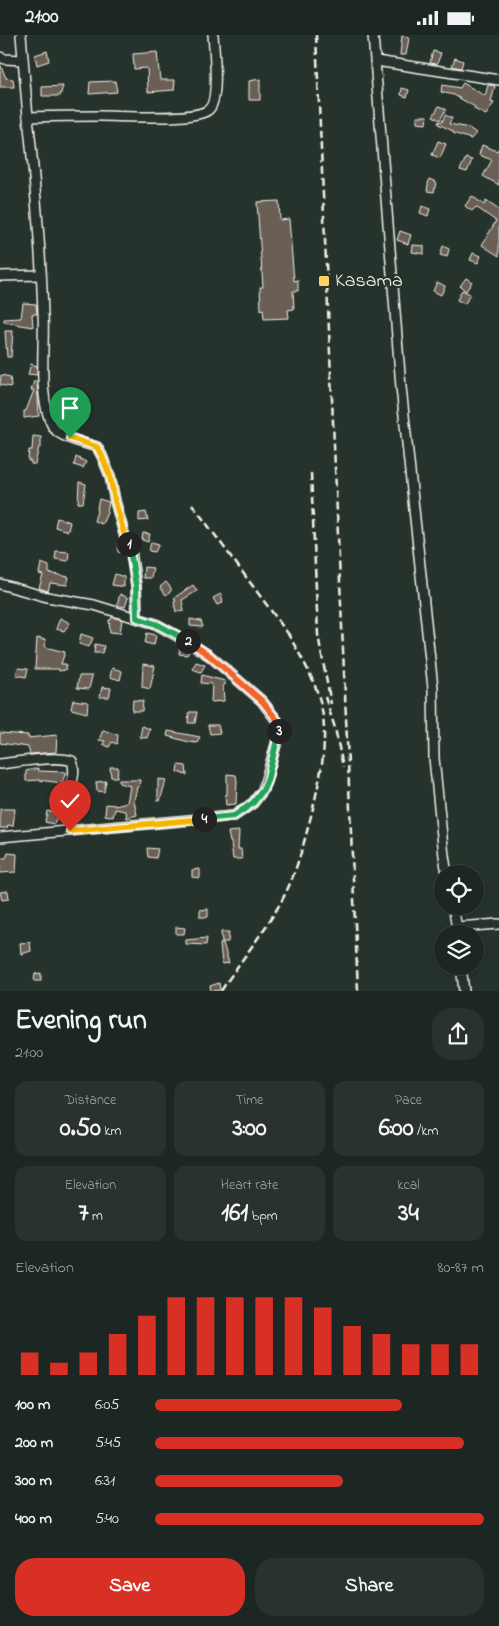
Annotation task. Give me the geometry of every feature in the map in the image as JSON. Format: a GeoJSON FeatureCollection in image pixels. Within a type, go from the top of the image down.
{"type":"FeatureCollection","features":[{"type":"Feature","properties":{"kind":"street"},"geometry":{"type":"LineString","coordinates":[[21,35],[41,275],[43,382],[47,410],[54,428],[70,438],[97,447],[102,456],[110,476],[125,537],[131,551],[136,586],[137,618]]}},
{"type":"Feature","properties":{"kind":"street"},"geometry":{"type":"LineString","coordinates":[[28,117],[175,117],[209,110],[213,103],[215,86],[213,35]]}},
{"type":"Feature","properties":{"kind":"street"},"geometry":{"type":"LineString","coordinates":[[373,35],[401,387],[433,687],[434,758],[446,865]]}},
{"type":"Feature","properties":{"kind":"street"},"geometry":{"type":"LineString","coordinates":[[0,57],[22,60]]}},
{"type":"Feature","properties":{"kind":"street"},"geometry":{"type":"LineString","coordinates":[[376,61],[499,80]]}},
{"type":"Feature","properties":{"kind":"street"},"geometry":{"type":"LineString","coordinates":[[0,276],[41,275]]}},
{"type":"Feature","properties":{"kind":"street"},"geometry":{"type":"LineString","coordinates":[[0,584],[47,597],[94,605],[156,624],[210,656],[270,710],[278,721],[279,734],[263,790],[253,803],[234,816],[0,837]]}},
{"type":"Feature","properties":{"kind":"street"},"geometry":{"type":"LineString","coordinates":[[0,763],[54,759],[68,759],[72,761],[74,765],[68,802],[70,831]]}},
{"type":"Feature","properties":{"kind":"street"},"geometry":{"type":"LineString","coordinates":[[484,926],[499,924]]}},
{"type":"Feature","properties":{"kind":"street"},"geometry":{"type":"LineString","coordinates":[[462,975],[464,991]]}},
{"type":"Feature","properties":{"kind":"building"},"geometry":{"type":"Polygon","coordinates":[[[402,36],[409,38],[406,55],[400,55],[402,36]]]}},
{"type":"Feature","properties":{"kind":"building"},"geometry":{"type":"Polygon","coordinates":[[[47,51],[49,61],[37,65],[35,55],[47,51]]]}},
{"type":"Feature","properties":{"kind":"building"},"geometry":{"type":"Polygon","coordinates":[[[433,51],[441,53],[437,64],[430,63],[433,51]]]}},
{"type":"Feature","properties":{"kind":"building"},"geometry":{"type":"Polygon","coordinates":[[[157,52],[160,80],[175,80],[174,90],[148,92],[147,68],[134,69],[133,54],[157,52]]]}},
{"type":"Feature","properties":{"kind":"building"},"geometry":{"type":"Polygon","coordinates":[[[455,58],[463,61],[461,68],[452,66],[455,58]]]}},
{"type":"Feature","properties":{"kind":"building"},"geometry":{"type":"Polygon","coordinates":[[[0,64],[6,78],[13,79],[14,87],[0,87],[0,64]]]}},
{"type":"Feature","properties":{"kind":"building"},"geometry":{"type":"Polygon","coordinates":[[[260,79],[260,100],[249,100],[249,81],[260,79]]]}},
{"type":"Feature","properties":{"kind":"building"},"geometry":{"type":"Polygon","coordinates":[[[115,81],[117,92],[89,94],[90,82],[115,81]]]}},
{"type":"Feature","properties":{"kind":"building"},"geometry":{"type":"Polygon","coordinates":[[[463,83],[485,96],[488,85],[495,86],[491,102],[494,103],[486,115],[454,95],[441,92],[442,85],[460,88],[463,83]]]}},
{"type":"Feature","properties":{"kind":"building"},"geometry":{"type":"Polygon","coordinates":[[[63,86],[60,96],[42,96],[42,87],[63,86]]]}},
{"type":"Feature","properties":{"kind":"building"},"geometry":{"type":"Polygon","coordinates":[[[402,88],[409,90],[407,97],[401,95],[402,88]]]}},
{"type":"Feature","properties":{"kind":"building"},"geometry":{"type":"Polygon","coordinates":[[[439,106],[446,109],[440,120],[433,116],[439,106]]]}},
{"type":"Feature","properties":{"kind":"building"},"geometry":{"type":"Polygon","coordinates":[[[445,115],[452,118],[449,124],[469,128],[476,133],[471,139],[453,133],[453,131],[438,124],[439,121],[442,122],[445,115]]]}},
{"type":"Feature","properties":{"kind":"building"},"geometry":{"type":"Polygon","coordinates":[[[417,116],[427,116],[426,124],[417,123],[417,116]]]}},
{"type":"Feature","properties":{"kind":"building"},"geometry":{"type":"Polygon","coordinates":[[[438,141],[446,144],[440,158],[432,155],[438,141]]]}},
{"type":"Feature","properties":{"kind":"building"},"geometry":{"type":"Polygon","coordinates":[[[482,145],[497,151],[499,148],[499,185],[483,176],[492,160],[479,155],[482,145]]]}},
{"type":"Feature","properties":{"kind":"building"},"geometry":{"type":"Polygon","coordinates":[[[466,158],[472,160],[467,172],[460,170],[466,158]]]}},
{"type":"Feature","properties":{"kind":"building"},"geometry":{"type":"Polygon","coordinates":[[[429,179],[436,182],[434,192],[427,191],[429,179]]]}},
{"type":"Feature","properties":{"kind":"building"},"geometry":{"type":"Polygon","coordinates":[[[472,196],[484,205],[486,201],[499,210],[499,256],[482,245],[496,221],[476,207],[472,211],[465,206],[472,196]]]}},
{"type":"Feature","properties":{"kind":"building","name":"Kasama"},"geometry":{"type":"Polygon","coordinates":[[[279,201],[280,220],[289,219],[294,281],[298,280],[298,291],[293,291],[294,309],[288,310],[289,318],[264,319],[263,309],[261,310],[260,287],[263,287],[257,202],[279,201]]]}},
{"type":"Feature","properties":{"kind":"building"},"geometry":{"type":"Polygon","coordinates":[[[422,206],[430,209],[428,216],[420,213],[422,206]]]}},
{"type":"Feature","properties":{"kind":"building"},"geometry":{"type":"Polygon","coordinates":[[[400,231],[411,235],[408,244],[397,240],[400,231]]]}},
{"type":"Feature","properties":{"kind":"building"},"geometry":{"type":"Polygon","coordinates":[[[413,245],[424,246],[424,254],[412,252],[413,245]]]}},
{"type":"Feature","properties":{"kind":"building"},"geometry":{"type":"Polygon","coordinates":[[[443,246],[449,249],[447,257],[440,255],[443,246]]]}},
{"type":"Feature","properties":{"kind":"building"},"geometry":{"type":"Polygon","coordinates":[[[473,253],[481,256],[478,263],[470,260],[473,253]]]}},
{"type":"Feature","properties":{"kind":"building"},"geometry":{"type":"Polygon","coordinates":[[[466,278],[472,282],[466,291],[460,286],[466,278]]]}},
{"type":"Feature","properties":{"kind":"building"},"geometry":{"type":"Polygon","coordinates":[[[437,282],[445,286],[441,295],[433,291],[437,282]]]}},
{"type":"Feature","properties":{"kind":"building"},"geometry":{"type":"Polygon","coordinates":[[[462,290],[470,294],[465,304],[457,300],[462,290]]]}},
{"type":"Feature","properties":{"kind":"building"},"geometry":{"type":"Polygon","coordinates":[[[23,303],[36,304],[37,314],[32,314],[33,327],[4,322],[4,319],[21,318],[23,303]]]}},
{"type":"Feature","properties":{"kind":"building"},"geometry":{"type":"Polygon","coordinates":[[[5,331],[13,331],[11,357],[7,357],[5,331]]]}},
{"type":"Feature","properties":{"kind":"building"},"geometry":{"type":"Polygon","coordinates":[[[31,364],[37,366],[37,375],[28,374],[31,364]]]}},
{"type":"Feature","properties":{"kind":"building"},"geometry":{"type":"Polygon","coordinates":[[[1,375],[10,377],[11,387],[0,385],[1,375]]]}},
{"type":"Feature","properties":{"kind":"building"},"geometry":{"type":"Polygon","coordinates":[[[34,381],[37,381],[39,416],[24,418],[24,411],[26,411],[34,390],[31,390],[34,381]]]}},
{"type":"Feature","properties":{"kind":"building"},"geometry":{"type":"Polygon","coordinates":[[[33,436],[41,437],[41,447],[39,447],[35,464],[31,464],[31,461],[28,461],[29,450],[32,450],[33,436]]]}},
{"type":"Feature","properties":{"kind":"building"},"geometry":{"type":"Polygon","coordinates":[[[76,457],[86,462],[83,468],[74,465],[76,457]]]}},
{"type":"Feature","properties":{"kind":"building"},"geometry":{"type":"Polygon","coordinates":[[[79,482],[86,484],[83,503],[78,503],[79,482]]]}},
{"type":"Feature","properties":{"kind":"building"},"geometry":{"type":"Polygon","coordinates":[[[99,499],[109,502],[102,524],[94,521],[99,499]]]}},
{"type":"Feature","properties":{"kind":"building"},"geometry":{"type":"Polygon","coordinates":[[[146,512],[148,520],[139,521],[139,513],[146,512]]]}},
{"type":"Feature","properties":{"kind":"building"},"geometry":{"type":"Polygon","coordinates":[[[57,518],[70,522],[68,531],[55,527],[57,518]]]}},
{"type":"Feature","properties":{"kind":"building"},"geometry":{"type":"Polygon","coordinates":[[[143,533],[150,534],[148,542],[142,540],[143,533]]]}},
{"type":"Feature","properties":{"kind":"building"},"geometry":{"type":"Polygon","coordinates":[[[151,542],[159,544],[155,552],[149,551],[151,542]]]}},
{"type":"Feature","properties":{"kind":"building"},"geometry":{"type":"Polygon","coordinates":[[[118,543],[121,543],[125,553],[118,552],[118,543]]]}},
{"type":"Feature","properties":{"kind":"building"},"geometry":{"type":"Polygon","coordinates":[[[56,551],[69,552],[68,561],[55,559],[56,551]]]}},
{"type":"Feature","properties":{"kind":"building"},"geometry":{"type":"Polygon","coordinates":[[[41,563],[49,566],[49,573],[69,577],[67,585],[50,583],[48,591],[39,588],[43,575],[39,574],[41,563]]]}},
{"type":"Feature","properties":{"kind":"building"},"geometry":{"type":"Polygon","coordinates":[[[144,567],[153,568],[151,578],[143,578],[144,567]]]}},
{"type":"Feature","properties":{"kind":"building"},"geometry":{"type":"Polygon","coordinates":[[[115,574],[124,577],[124,587],[112,585],[115,574]]]}},
{"type":"Feature","properties":{"kind":"building"},"geometry":{"type":"Polygon","coordinates":[[[166,582],[171,591],[166,595],[160,587],[166,582]]]}},
{"type":"Feature","properties":{"kind":"building"},"geometry":{"type":"Polygon","coordinates":[[[193,585],[197,591],[182,600],[184,611],[176,612],[174,602],[176,601],[174,598],[193,585]]]}},
{"type":"Feature","properties":{"kind":"building"},"geometry":{"type":"Polygon","coordinates":[[[120,594],[128,598],[125,607],[117,605],[120,594]]]}},
{"type":"Feature","properties":{"kind":"building"},"geometry":{"type":"Polygon","coordinates":[[[221,594],[223,603],[217,605],[213,598],[221,594]]]}},
{"type":"Feature","properties":{"kind":"building"},"geometry":{"type":"Polygon","coordinates":[[[112,617],[122,620],[120,633],[110,632],[109,620],[112,617]]]}},
{"type":"Feature","properties":{"kind":"building"},"geometry":{"type":"Polygon","coordinates":[[[60,618],[70,623],[64,631],[56,629],[60,618]]]}},
{"type":"Feature","properties":{"kind":"building"},"geometry":{"type":"Polygon","coordinates":[[[190,619],[201,621],[203,627],[190,626],[190,619]]]}},
{"type":"Feature","properties":{"kind":"building"},"geometry":{"type":"Polygon","coordinates":[[[147,633],[156,635],[154,645],[145,643],[147,633]]]}},
{"type":"Feature","properties":{"kind":"building"},"geometry":{"type":"Polygon","coordinates":[[[81,634],[93,638],[89,647],[79,644],[81,634]]]}},
{"type":"Feature","properties":{"kind":"building"},"geometry":{"type":"Polygon","coordinates":[[[37,638],[46,640],[45,647],[65,652],[61,664],[66,664],[65,670],[35,669],[37,638]]]}},
{"type":"Feature","properties":{"kind":"building"},"geometry":{"type":"Polygon","coordinates":[[[95,644],[104,646],[102,653],[94,653],[95,644]]]}},
{"type":"Feature","properties":{"kind":"building"},"geometry":{"type":"Polygon","coordinates":[[[180,645],[190,650],[187,655],[179,654],[180,645]]]}},
{"type":"Feature","properties":{"kind":"building"},"geometry":{"type":"Polygon","coordinates":[[[196,662],[205,665],[201,672],[192,669],[196,662]]]}},
{"type":"Feature","properties":{"kind":"building"},"geometry":{"type":"Polygon","coordinates":[[[143,664],[155,666],[150,689],[142,687],[143,664]]]}},
{"type":"Feature","properties":{"kind":"building"},"geometry":{"type":"Polygon","coordinates":[[[18,668],[28,669],[26,677],[16,675],[18,668]]]}},
{"type":"Feature","properties":{"kind":"building"},"geometry":{"type":"Polygon","coordinates":[[[112,668],[122,671],[120,680],[110,677],[112,668]]]}},
{"type":"Feature","properties":{"kind":"building"},"geometry":{"type":"Polygon","coordinates":[[[202,675],[225,681],[225,685],[223,685],[224,701],[211,702],[212,684],[201,683],[202,675]]]}},
{"type":"Feature","properties":{"kind":"building"},"geometry":{"type":"Polygon","coordinates":[[[79,676],[92,676],[89,689],[77,688],[79,676]]]}},
{"type":"Feature","properties":{"kind":"building"},"geometry":{"type":"Polygon","coordinates":[[[102,687],[111,688],[109,697],[100,697],[102,687]]]}},
{"type":"Feature","properties":{"kind":"building"},"geometry":{"type":"Polygon","coordinates":[[[73,700],[88,702],[87,713],[71,709],[73,700]]]}},
{"type":"Feature","properties":{"kind":"building"},"geometry":{"type":"Polygon","coordinates":[[[133,700],[143,701],[142,711],[132,711],[133,700]]]}},
{"type":"Feature","properties":{"kind":"building"},"geometry":{"type":"Polygon","coordinates":[[[189,712],[197,712],[195,723],[188,723],[189,712]]]}},
{"type":"Feature","properties":{"kind":"building"},"geometry":{"type":"Polygon","coordinates":[[[208,725],[218,725],[220,733],[210,734],[208,725]]]}},
{"type":"Feature","properties":{"kind":"building"},"geometry":{"type":"Polygon","coordinates":[[[142,726],[150,729],[147,738],[140,737],[142,726]]]}},
{"type":"Feature","properties":{"kind":"building"},"geometry":{"type":"Polygon","coordinates":[[[103,730],[118,735],[117,744],[112,742],[109,747],[103,744],[105,741],[99,740],[103,730]]]}},
{"type":"Feature","properties":{"kind":"building"},"geometry":{"type":"Polygon","coordinates":[[[168,731],[200,737],[197,743],[189,742],[167,736],[168,731]]]}},
{"type":"Feature","properties":{"kind":"building"},"geometry":{"type":"Polygon","coordinates":[[[0,733],[28,735],[28,738],[57,735],[56,752],[30,754],[28,747],[0,743],[0,733]]]}},
{"type":"Feature","properties":{"kind":"building"},"geometry":{"type":"Polygon","coordinates":[[[178,765],[186,766],[187,775],[177,772],[178,765]]]}},
{"type":"Feature","properties":{"kind":"building"},"geometry":{"type":"Polygon","coordinates":[[[110,767],[118,767],[117,777],[111,777],[110,767]]]}},
{"type":"Feature","properties":{"kind":"building"},"geometry":{"type":"Polygon","coordinates":[[[38,768],[39,771],[66,772],[62,783],[39,780],[26,781],[26,771],[38,768]]]}},
{"type":"Feature","properties":{"kind":"building"},"geometry":{"type":"Polygon","coordinates":[[[227,774],[236,775],[236,804],[226,805],[227,774]]]}},
{"type":"Feature","properties":{"kind":"building"},"geometry":{"type":"Polygon","coordinates":[[[158,779],[166,780],[160,801],[158,801],[158,779]]]}},
{"type":"Feature","properties":{"kind":"building"},"geometry":{"type":"Polygon","coordinates":[[[119,780],[140,780],[134,801],[137,815],[127,818],[126,811],[115,809],[113,817],[105,815],[106,804],[115,806],[127,803],[130,786],[119,783],[119,780]]]}},
{"type":"Feature","properties":{"kind":"building"},"geometry":{"type":"Polygon","coordinates":[[[106,781],[104,792],[97,791],[96,782],[106,781]]]}},
{"type":"Feature","properties":{"kind":"building"},"geometry":{"type":"Polygon","coordinates":[[[0,809],[15,809],[13,826],[8,825],[7,828],[0,828],[0,809]]]}},
{"type":"Feature","properties":{"kind":"building"},"geometry":{"type":"Polygon","coordinates":[[[47,811],[58,813],[54,824],[45,822],[47,811]]]}},
{"type":"Feature","properties":{"kind":"building"},"geometry":{"type":"Polygon","coordinates":[[[239,831],[238,849],[241,849],[242,859],[233,859],[228,832],[239,831]]]}},
{"type":"Feature","properties":{"kind":"building"},"geometry":{"type":"Polygon","coordinates":[[[147,848],[158,849],[156,858],[148,857],[147,848]]]}},
{"type":"Feature","properties":{"kind":"building"},"geometry":{"type":"Polygon","coordinates":[[[8,853],[17,854],[16,872],[0,873],[0,858],[6,858],[8,853]]]}},
{"type":"Feature","properties":{"kind":"building"},"geometry":{"type":"Polygon","coordinates":[[[200,869],[200,878],[192,877],[192,870],[200,869]]]}},
{"type":"Feature","properties":{"kind":"building"},"geometry":{"type":"Polygon","coordinates":[[[8,891],[9,899],[2,900],[0,892],[8,891]]]}},
{"type":"Feature","properties":{"kind":"building"},"geometry":{"type":"Polygon","coordinates":[[[208,909],[208,917],[200,917],[200,910],[208,909]]]}},
{"type":"Feature","properties":{"kind":"building"},"geometry":{"type":"Polygon","coordinates":[[[176,927],[185,928],[184,934],[176,934],[176,927]]]}},
{"type":"Feature","properties":{"kind":"building"},"geometry":{"type":"Polygon","coordinates":[[[221,932],[229,932],[228,942],[222,942],[221,932]]]}},
{"type":"Feature","properties":{"kind":"building"},"geometry":{"type":"Polygon","coordinates":[[[207,938],[206,945],[186,944],[186,940],[207,938]]]}},
{"type":"Feature","properties":{"kind":"building"},"geometry":{"type":"Polygon","coordinates":[[[30,942],[31,951],[21,954],[20,943],[30,942]]]}},
{"type":"Feature","properties":{"kind":"building"},"geometry":{"type":"Polygon","coordinates":[[[223,943],[229,963],[222,964],[220,944],[223,943]]]}},
{"type":"Feature","properties":{"kind":"building"},"geometry":{"type":"Polygon","coordinates":[[[41,973],[41,981],[34,981],[35,974],[41,973]]]}},
{"type":"Feature","properties":{"kind":"building"},"geometry":{"type":"Polygon","coordinates":[[[219,983],[220,990],[211,991],[210,986],[219,983]]]}},
{"type":"Feature","properties":{"kind":"railway"},"geometry":{"type":"LineString","coordinates":[[316,35],[358,991]]}},
{"type":"Feature","properties":{"kind":"railway"},"geometry":{"type":"LineString","coordinates":[[311,473],[318,635],[331,704]]}},
{"type":"Feature","properties":{"kind":"railway"},"geometry":{"type":"LineString","coordinates":[[192,504],[292,639]]}},
{"type":"Feature","properties":{"kind":"railway"},"geometry":{"type":"LineString","coordinates":[[221,991],[267,925],[286,892],[303,847],[320,774],[324,749],[324,723],[320,700],[304,661],[288,634]]}},
{"type":"Feature","properties":{"kind":"railway"},"geometry":{"type":"LineString","coordinates":[[325,697],[335,728],[343,767]]}},
{"type":"Feature","properties":{"kind":"place","name":"Kasama"},"geometry":{"type":"Point","coordinates":[324,281]}},
{"type":"Feature","properties":{"kind":"route"},"geometry":{"type":"LineString","coordinates":[[70,438],[97,447],[110,476],[112,491],[131,551],[136,586],[137,618],[156,624],[210,656],[270,710],[278,721],[279,734],[263,790],[253,803],[234,816],[70,831]]}}]}
